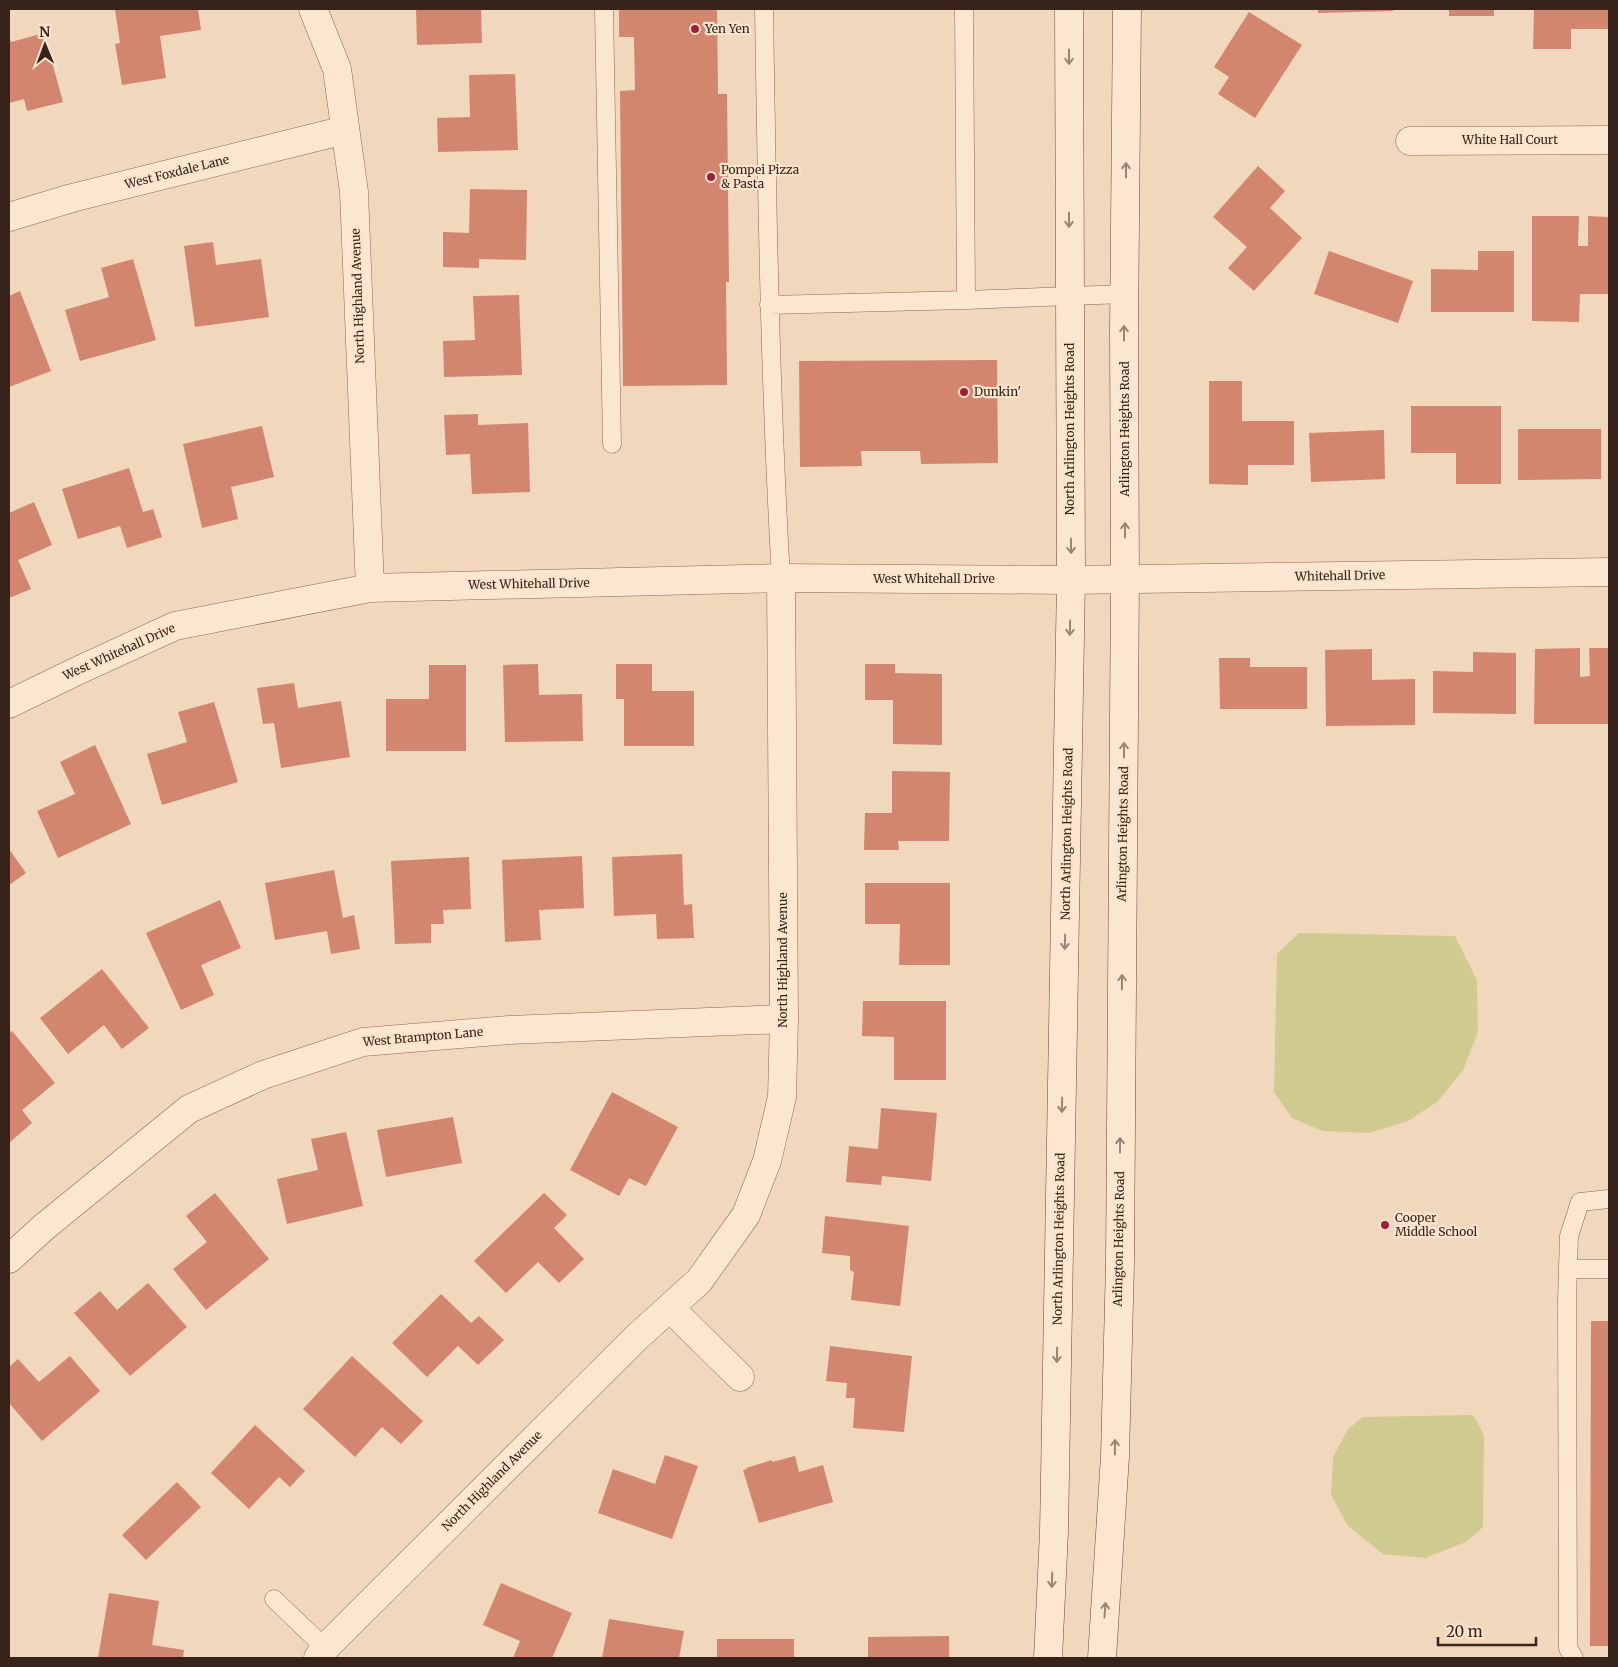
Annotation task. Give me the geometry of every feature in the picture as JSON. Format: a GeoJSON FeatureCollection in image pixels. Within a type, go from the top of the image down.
{"type":"FeatureCollection","features":[{"type":"Feature","properties":{"kind":"street","name":"North Highland Avenue"},"geometry":{"type":"LineString","coordinates":[[313,9],[337,68],[354,201],[370,588]]}},
{"type":"Feature","properties":{"kind":"street","name":"North Arlington Heights Road"},"geometry":{"type":"LineString","coordinates":[[1048,1658],[1054,1522],[1071,580],[1069,9]]}},
{"type":"Feature","properties":{"kind":"street","name":"Arlington Heights Road"},"geometry":{"type":"LineString","coordinates":[[1102,1658],[1115,1456],[1119,1272],[1125,579],[1126,9]]}},
{"type":"Feature","properties":{"kind":"street","name":"West Foxdale Lane"},"geometry":{"type":"LineString","coordinates":[[9,216],[72,198],[345,130]]}},
{"type":"Feature","properties":{"kind":"street","name":"White Hall Court"},"geometry":{"type":"LineString","coordinates":[[1410,141],[1609,140]]}},
{"type":"Feature","properties":{"kind":"street","name":"Whitehall Drive"},"geometry":{"type":"LineString","coordinates":[[1071,580],[1609,572]]}},
{"type":"Feature","properties":{"kind":"street","name":"North Highland Avenue"},"geometry":{"type":"LineString","coordinates":[[328,1655],[636,1338],[699,1281],[746,1214],[767,1160],[782,1097],[784,1019],[781,578]]}},
{"type":"Feature","properties":{"kind":"street","name":"West Whitehall Drive"},"geometry":{"type":"LineString","coordinates":[[9,704],[175,626],[370,588],[781,578],[1071,580]]}},
{"type":"Feature","properties":{"kind":"street","name":"West Brampton Lane"},"geometry":{"type":"LineString","coordinates":[[9,1259],[44,1227],[189,1109],[263,1075],[363,1042],[509,1030],[784,1019]]}},
{"type":"Feature","properties":{"kind":"street"},"geometry":{"type":"LineString","coordinates":[[670,1308],[740,1377]]}},
{"type":"Feature","properties":{"kind":"lane"},"geometry":{"type":"LineString","coordinates":[[604,9],[612,444]]}},
{"type":"Feature","properties":{"kind":"lane"},"geometry":{"type":"LineString","coordinates":[[764,9],[769,305],[781,578]]}},
{"type":"Feature","properties":{"kind":"lane"},"geometry":{"type":"LineString","coordinates":[[964,9],[966,300]]}},
{"type":"Feature","properties":{"kind":"lane"},"geometry":{"type":"LineString","coordinates":[[769,305],[1125,294]]}},
{"type":"Feature","properties":{"kind":"lane"},"geometry":{"type":"LineString","coordinates":[[1574,1658],[1568,1648],[1568,1269],[1570,1236],[1580,1202],[1609,1199]]}},
{"type":"Feature","properties":{"kind":"lane"},"geometry":{"type":"LineString","coordinates":[[1568,1269],[1609,1269]]}},
{"type":"Feature","properties":{"kind":"lane"},"geometry":{"type":"LineString","coordinates":[[274,1599],[328,1655]]}},
{"type":"Feature","properties":{"kind":"shaded area"},"geometry":{"type":"Polygon","coordinates":[[[1299,933],[1455,936],[1477,980],[1478,1032],[1463,1070],[1437,1102],[1408,1121],[1369,1133],[1323,1131],[1292,1118],[1274,1092],[1277,954],[1299,933]]]}},
{"type":"Feature","properties":{"kind":"shaded area"},"geometry":{"type":"Polygon","coordinates":[[[1473,1415],[1484,1435],[1483,1527],[1466,1542],[1425,1558],[1383,1554],[1348,1526],[1331,1495],[1333,1457],[1348,1429],[1363,1417],[1473,1415]]]}},
{"type":"Feature","properties":{"kind":"building"},"geometry":{"type":"Polygon","coordinates":[[[115,9],[198,9],[201,30],[160,36],[166,78],[122,85],[115,44],[120,43],[115,9]]]}},
{"type":"Feature","properties":{"kind":"building"},"geometry":{"type":"Polygon","coordinates":[[[416,9],[481,9],[482,43],[417,45],[416,9]]]}},
{"type":"Feature","properties":{"kind":"building"},"geometry":{"type":"Polygon","coordinates":[[[619,9],[717,9],[718,94],[727,94],[729,282],[726,282],[727,385],[623,386],[620,91],[635,90],[634,37],[619,37],[619,9]]]}},
{"type":"Feature","properties":{"kind":"building"},"geometry":{"type":"Polygon","coordinates":[[[1318,9],[1393,9],[1393,11],[1318,13],[1318,9]]]}},
{"type":"Feature","properties":{"kind":"building"},"geometry":{"type":"Polygon","coordinates":[[[1449,9],[1494,9],[1494,16],[1449,16],[1449,9]]]}},
{"type":"Feature","properties":{"kind":"building"},"geometry":{"type":"Polygon","coordinates":[[[1534,9],[1609,9],[1609,29],[1571,29],[1571,49],[1533,49],[1534,9]]]}},
{"type":"Feature","properties":{"kind":"building"},"geometry":{"type":"Polygon","coordinates":[[[1249,12],[1302,45],[1255,118],[1218,94],[1229,77],[1214,67],[1249,12]]]}},
{"type":"Feature","properties":{"kind":"building"},"geometry":{"type":"Polygon","coordinates":[[[44,33],[63,102],[27,111],[24,99],[9,103],[9,37],[11,42],[44,33]]]}},
{"type":"Feature","properties":{"kind":"building"},"geometry":{"type":"Polygon","coordinates":[[[515,74],[518,150],[438,152],[437,118],[470,117],[469,75],[515,74]]]}},
{"type":"Feature","properties":{"kind":"building"},"geometry":{"type":"Polygon","coordinates":[[[1258,166],[1285,191],[1270,208],[1302,238],[1254,291],[1228,268],[1247,247],[1213,217],[1258,166]]]}},
{"type":"Feature","properties":{"kind":"building"},"geometry":{"type":"Polygon","coordinates":[[[470,189],[527,190],[526,260],[479,259],[479,268],[443,267],[443,232],[469,233],[470,189]]]}},
{"type":"Feature","properties":{"kind":"building"},"geometry":{"type":"Polygon","coordinates":[[[1532,216],[1579,216],[1578,246],[1588,246],[1588,216],[1609,217],[1609,294],[1580,294],[1579,322],[1532,321],[1532,216]]]}},
{"type":"Feature","properties":{"kind":"building"},"geometry":{"type":"Polygon","coordinates":[[[213,242],[216,265],[261,259],[269,317],[195,327],[184,246],[213,242]]]}},
{"type":"Feature","properties":{"kind":"building"},"geometry":{"type":"Polygon","coordinates":[[[1329,251],[1413,281],[1398,323],[1314,294],[1329,251]]]}},
{"type":"Feature","properties":{"kind":"building"},"geometry":{"type":"Polygon","coordinates":[[[1478,251],[1514,251],[1514,312],[1431,312],[1431,269],[1478,270],[1478,251]]]}},
{"type":"Feature","properties":{"kind":"building"},"geometry":{"type":"Polygon","coordinates":[[[133,259],[156,340],[80,361],[65,310],[109,297],[101,268],[133,259]]]}},
{"type":"Feature","properties":{"kind":"building"},"geometry":{"type":"Polygon","coordinates":[[[20,291],[51,371],[9,387],[9,296],[20,291]]]}},
{"type":"Feature","properties":{"kind":"building"},"geometry":{"type":"Polygon","coordinates":[[[519,295],[522,375],[444,377],[443,341],[475,340],[473,296],[519,295]]]}},
{"type":"Feature","properties":{"kind":"building"},"geometry":{"type":"Polygon","coordinates":[[[997,360],[998,463],[921,464],[920,451],[861,451],[862,466],[800,467],[799,361],[997,360]]]}},
{"type":"Feature","properties":{"kind":"building"},"geometry":{"type":"Polygon","coordinates":[[[1209,381],[1242,381],[1242,421],[1294,421],[1294,465],[1248,465],[1248,485],[1209,484],[1209,381]]]}},
{"type":"Feature","properties":{"kind":"building"},"geometry":{"type":"Polygon","coordinates":[[[1411,406],[1501,406],[1501,484],[1456,484],[1456,453],[1411,453],[1411,406]]]}},
{"type":"Feature","properties":{"kind":"building"},"geometry":{"type":"Polygon","coordinates":[[[478,414],[478,425],[528,423],[530,492],[472,494],[470,454],[446,455],[444,415],[478,414]]]}},
{"type":"Feature","properties":{"kind":"building"},"geometry":{"type":"Polygon","coordinates":[[[262,426],[274,477],[231,487],[238,519],[202,528],[183,444],[262,426]]]}},
{"type":"Feature","properties":{"kind":"building"},"geometry":{"type":"Polygon","coordinates":[[[1518,429],[1601,429],[1601,479],[1518,480],[1518,429]]]}},
{"type":"Feature","properties":{"kind":"building"},"geometry":{"type":"Polygon","coordinates":[[[1384,430],[1385,479],[1311,482],[1309,433],[1384,430]]]}},
{"type":"Feature","properties":{"kind":"building"},"geometry":{"type":"Polygon","coordinates":[[[129,468],[143,512],[153,509],[162,537],[127,548],[120,526],[78,539],[62,489],[129,468]]]}},
{"type":"Feature","properties":{"kind":"building"},"geometry":{"type":"Polygon","coordinates":[[[34,502],[52,545],[18,560],[31,589],[9,598],[9,513],[34,502]]]}},
{"type":"Feature","properties":{"kind":"building"},"geometry":{"type":"Polygon","coordinates":[[[1580,648],[1580,677],[1590,676],[1589,648],[1609,648],[1609,724],[1534,724],[1535,649],[1580,648]]]}},
{"type":"Feature","properties":{"kind":"building"},"geometry":{"type":"Polygon","coordinates":[[[1372,649],[1372,680],[1415,679],[1415,725],[1326,726],[1325,650],[1372,649]]]}},
{"type":"Feature","properties":{"kind":"building"},"geometry":{"type":"Polygon","coordinates":[[[1473,652],[1516,653],[1516,714],[1433,713],[1433,671],[1473,672],[1473,652]]]}},
{"type":"Feature","properties":{"kind":"building"},"geometry":{"type":"Polygon","coordinates":[[[1219,658],[1250,658],[1250,667],[1307,667],[1307,709],[1220,709],[1219,658]]]}},
{"type":"Feature","properties":{"kind":"building"},"geometry":{"type":"Polygon","coordinates":[[[538,664],[539,695],[582,694],[583,741],[505,742],[503,665],[538,664]]]}},
{"type":"Feature","properties":{"kind":"building"},"geometry":{"type":"Polygon","coordinates":[[[616,664],[652,664],[652,691],[694,691],[694,746],[624,746],[624,699],[616,699],[616,664]]]}},
{"type":"Feature","properties":{"kind":"building"},"geometry":{"type":"Polygon","coordinates":[[[865,664],[895,664],[895,673],[942,674],[942,745],[893,744],[893,700],[865,700],[865,664]]]}},
{"type":"Feature","properties":{"kind":"building"},"geometry":{"type":"Polygon","coordinates":[[[429,665],[466,665],[466,751],[386,751],[386,699],[429,699],[429,665]]]}},
{"type":"Feature","properties":{"kind":"building"},"geometry":{"type":"Polygon","coordinates":[[[294,683],[298,708],[341,701],[350,757],[281,768],[274,723],[263,724],[257,688],[294,683]]]}},
{"type":"Feature","properties":{"kind":"building"},"geometry":{"type":"Polygon","coordinates":[[[214,702],[238,782],[162,805],[147,754],[187,742],[178,712],[214,702]]]}},
{"type":"Feature","properties":{"kind":"building"},"geometry":{"type":"Polygon","coordinates":[[[95,745],[131,824],[58,858],[37,811],[75,794],[60,762],[95,745]]]}},
{"type":"Feature","properties":{"kind":"building"},"geometry":{"type":"Polygon","coordinates":[[[892,771],[950,772],[949,841],[898,841],[899,850],[864,850],[865,813],[892,813],[892,771]]]}},
{"type":"Feature","properties":{"kind":"building"},"geometry":{"type":"Polygon","coordinates":[[[9,849],[26,873],[9,885],[9,849]]]}},
{"type":"Feature","properties":{"kind":"building"},"geometry":{"type":"Polygon","coordinates":[[[682,854],[684,905],[692,904],[694,938],[657,939],[656,914],[614,916],[612,857],[682,854]]]}},
{"type":"Feature","properties":{"kind":"building"},"geometry":{"type":"Polygon","coordinates":[[[582,856],[584,908],[539,910],[541,940],[505,942],[502,860],[582,856]]]}},
{"type":"Feature","properties":{"kind":"building"},"geometry":{"type":"Polygon","coordinates":[[[469,857],[471,909],[443,910],[444,924],[431,924],[431,943],[395,944],[391,861],[469,857]]]}},
{"type":"Feature","properties":{"kind":"building"},"geometry":{"type":"Polygon","coordinates":[[[334,870],[343,918],[354,915],[360,949],[331,954],[327,931],[275,940],[265,883],[334,870]]]}},
{"type":"Feature","properties":{"kind":"building"},"geometry":{"type":"Polygon","coordinates":[[[865,883],[950,883],[950,965],[899,965],[900,924],[865,924],[865,883]]]}},
{"type":"Feature","properties":{"kind":"building"},"geometry":{"type":"Polygon","coordinates":[[[220,900],[241,948],[201,965],[214,995],[181,1010],[146,933],[220,900]]]}},
{"type":"Feature","properties":{"kind":"building"},"geometry":{"type":"Polygon","coordinates":[[[102,969],[149,1028],[122,1049],[104,1025],[68,1054],[40,1018],[102,969]]]}},
{"type":"Feature","properties":{"kind":"building"},"geometry":{"type":"Polygon","coordinates":[[[863,1001],[946,1001],[946,1080],[894,1080],[894,1037],[862,1036],[863,1001]]]}},
{"type":"Feature","properties":{"kind":"building"},"geometry":{"type":"Polygon","coordinates":[[[12,1031],[55,1083],[22,1110],[32,1123],[9,1143],[9,1033],[12,1031]]]}},
{"type":"Feature","properties":{"kind":"building"},"geometry":{"type":"Polygon","coordinates":[[[612,1092],[678,1127],[646,1186],[629,1178],[619,1196],[570,1170],[612,1092]]]}},
{"type":"Feature","properties":{"kind":"building"},"geometry":{"type":"Polygon","coordinates":[[[881,1108],[937,1113],[931,1181],[882,1176],[881,1185],[846,1182],[849,1146],[878,1149],[881,1108]]]}},
{"type":"Feature","properties":{"kind":"building"},"geometry":{"type":"Polygon","coordinates":[[[453,1117],[462,1163],[386,1177],[377,1130],[453,1117]]]}},
{"type":"Feature","properties":{"kind":"building"},"geometry":{"type":"Polygon","coordinates":[[[346,1132],[363,1206],[287,1224],[277,1179],[318,1170],[311,1139],[346,1132]]]}},
{"type":"Feature","properties":{"kind":"building"},"geometry":{"type":"Polygon","coordinates":[[[215,1193],[269,1259],[206,1310],[173,1269],[207,1242],[186,1216],[215,1193]]]}},
{"type":"Feature","properties":{"kind":"building"},"geometry":{"type":"Polygon","coordinates":[[[544,1193],[567,1215],[554,1228],[584,1259],[559,1283],[538,1262],[506,1293],[474,1261],[544,1193]]]}},
{"type":"Feature","properties":{"kind":"building"},"geometry":{"type":"Polygon","coordinates":[[[825,1216],[909,1226],[900,1306],[851,1300],[854,1272],[850,1270],[850,1256],[822,1253],[825,1216]]]}},
{"type":"Feature","properties":{"kind":"building"},"geometry":{"type":"Polygon","coordinates":[[[148,1283],[187,1327],[130,1376],[74,1313],[100,1291],[117,1310],[148,1283]]]}},
{"type":"Feature","properties":{"kind":"building"},"geometry":{"type":"Polygon","coordinates":[[[441,1294],[471,1323],[479,1316],[504,1340],[478,1365],[458,1346],[427,1377],[392,1343],[441,1294]]]}},
{"type":"Feature","properties":{"kind":"building"},"geometry":{"type":"Polygon","coordinates":[[[1591,1321],[1609,1321],[1609,1646],[1590,1646],[1591,1321]]]}},
{"type":"Feature","properties":{"kind":"building"},"geometry":{"type":"Polygon","coordinates":[[[830,1346],[912,1356],[904,1432],[853,1428],[855,1398],[846,1398],[847,1383],[826,1381],[830,1346]]]}},
{"type":"Feature","properties":{"kind":"building"},"geometry":{"type":"Polygon","coordinates":[[[70,1356],[100,1391],[42,1441],[9,1403],[9,1367],[18,1359],[39,1382],[70,1356]]]}},
{"type":"Feature","properties":{"kind":"building"},"geometry":{"type":"Polygon","coordinates":[[[352,1356],[423,1421],[401,1444],[382,1427],[355,1457],[303,1409],[352,1356]]]}},
{"type":"Feature","properties":{"kind":"building"},"geometry":{"type":"Polygon","coordinates":[[[255,1425],[305,1471],[290,1487],[279,1477],[249,1509],[211,1473],[255,1425]]]}},
{"type":"Feature","properties":{"kind":"building"},"geometry":{"type":"Polygon","coordinates":[[[665,1455],[698,1466],[672,1539],[598,1513],[613,1469],[655,1484],[665,1455]]]}},
{"type":"Feature","properties":{"kind":"building"},"geometry":{"type":"Polygon","coordinates":[[[795,1456],[799,1472],[823,1465],[833,1502],[759,1523],[743,1470],[772,1460],[772,1462],[795,1456]]]}},
{"type":"Feature","properties":{"kind":"building"},"geometry":{"type":"Polygon","coordinates":[[[177,1482],[201,1507],[146,1560],[122,1535],[177,1482]]]}},
{"type":"Feature","properties":{"kind":"building"},"geometry":{"type":"Polygon","coordinates":[[[501,1583],[572,1613],[552,1658],[513,1658],[520,1641],[483,1625],[501,1583]]]}},
{"type":"Feature","properties":{"kind":"building"},"geometry":{"type":"Polygon","coordinates":[[[109,1593],[159,1601],[152,1645],[184,1650],[183,1658],[98,1658],[109,1593]]]}},
{"type":"Feature","properties":{"kind":"building"},"geometry":{"type":"Polygon","coordinates":[[[609,1619],[684,1631],[679,1658],[602,1658],[609,1619]]]}},
{"type":"Feature","properties":{"kind":"building"},"geometry":{"type":"Polygon","coordinates":[[[949,1636],[949,1658],[868,1658],[868,1637],[949,1636]]]}},
{"type":"Feature","properties":{"kind":"building"},"geometry":{"type":"Polygon","coordinates":[[[717,1639],[794,1639],[794,1658],[717,1658],[717,1639]]]}},
{"type":"Feature","properties":{"kind":"place","name":"Yen Yen"},"geometry":{"type":"Point","coordinates":[695,29]}},
{"type":"Feature","properties":{"kind":"place","name":"Pompei Pizza & Pasta"},"geometry":{"type":"Point","coordinates":[711,177]}},
{"type":"Feature","properties":{"kind":"place","name":"Dunkin'"},"geometry":{"type":"Point","coordinates":[964,392]}},
{"type":"Feature","properties":{"kind":"place","name":"Cooper Middle School"},"geometry":{"type":"Point","coordinates":[1385,1225]}}]}
